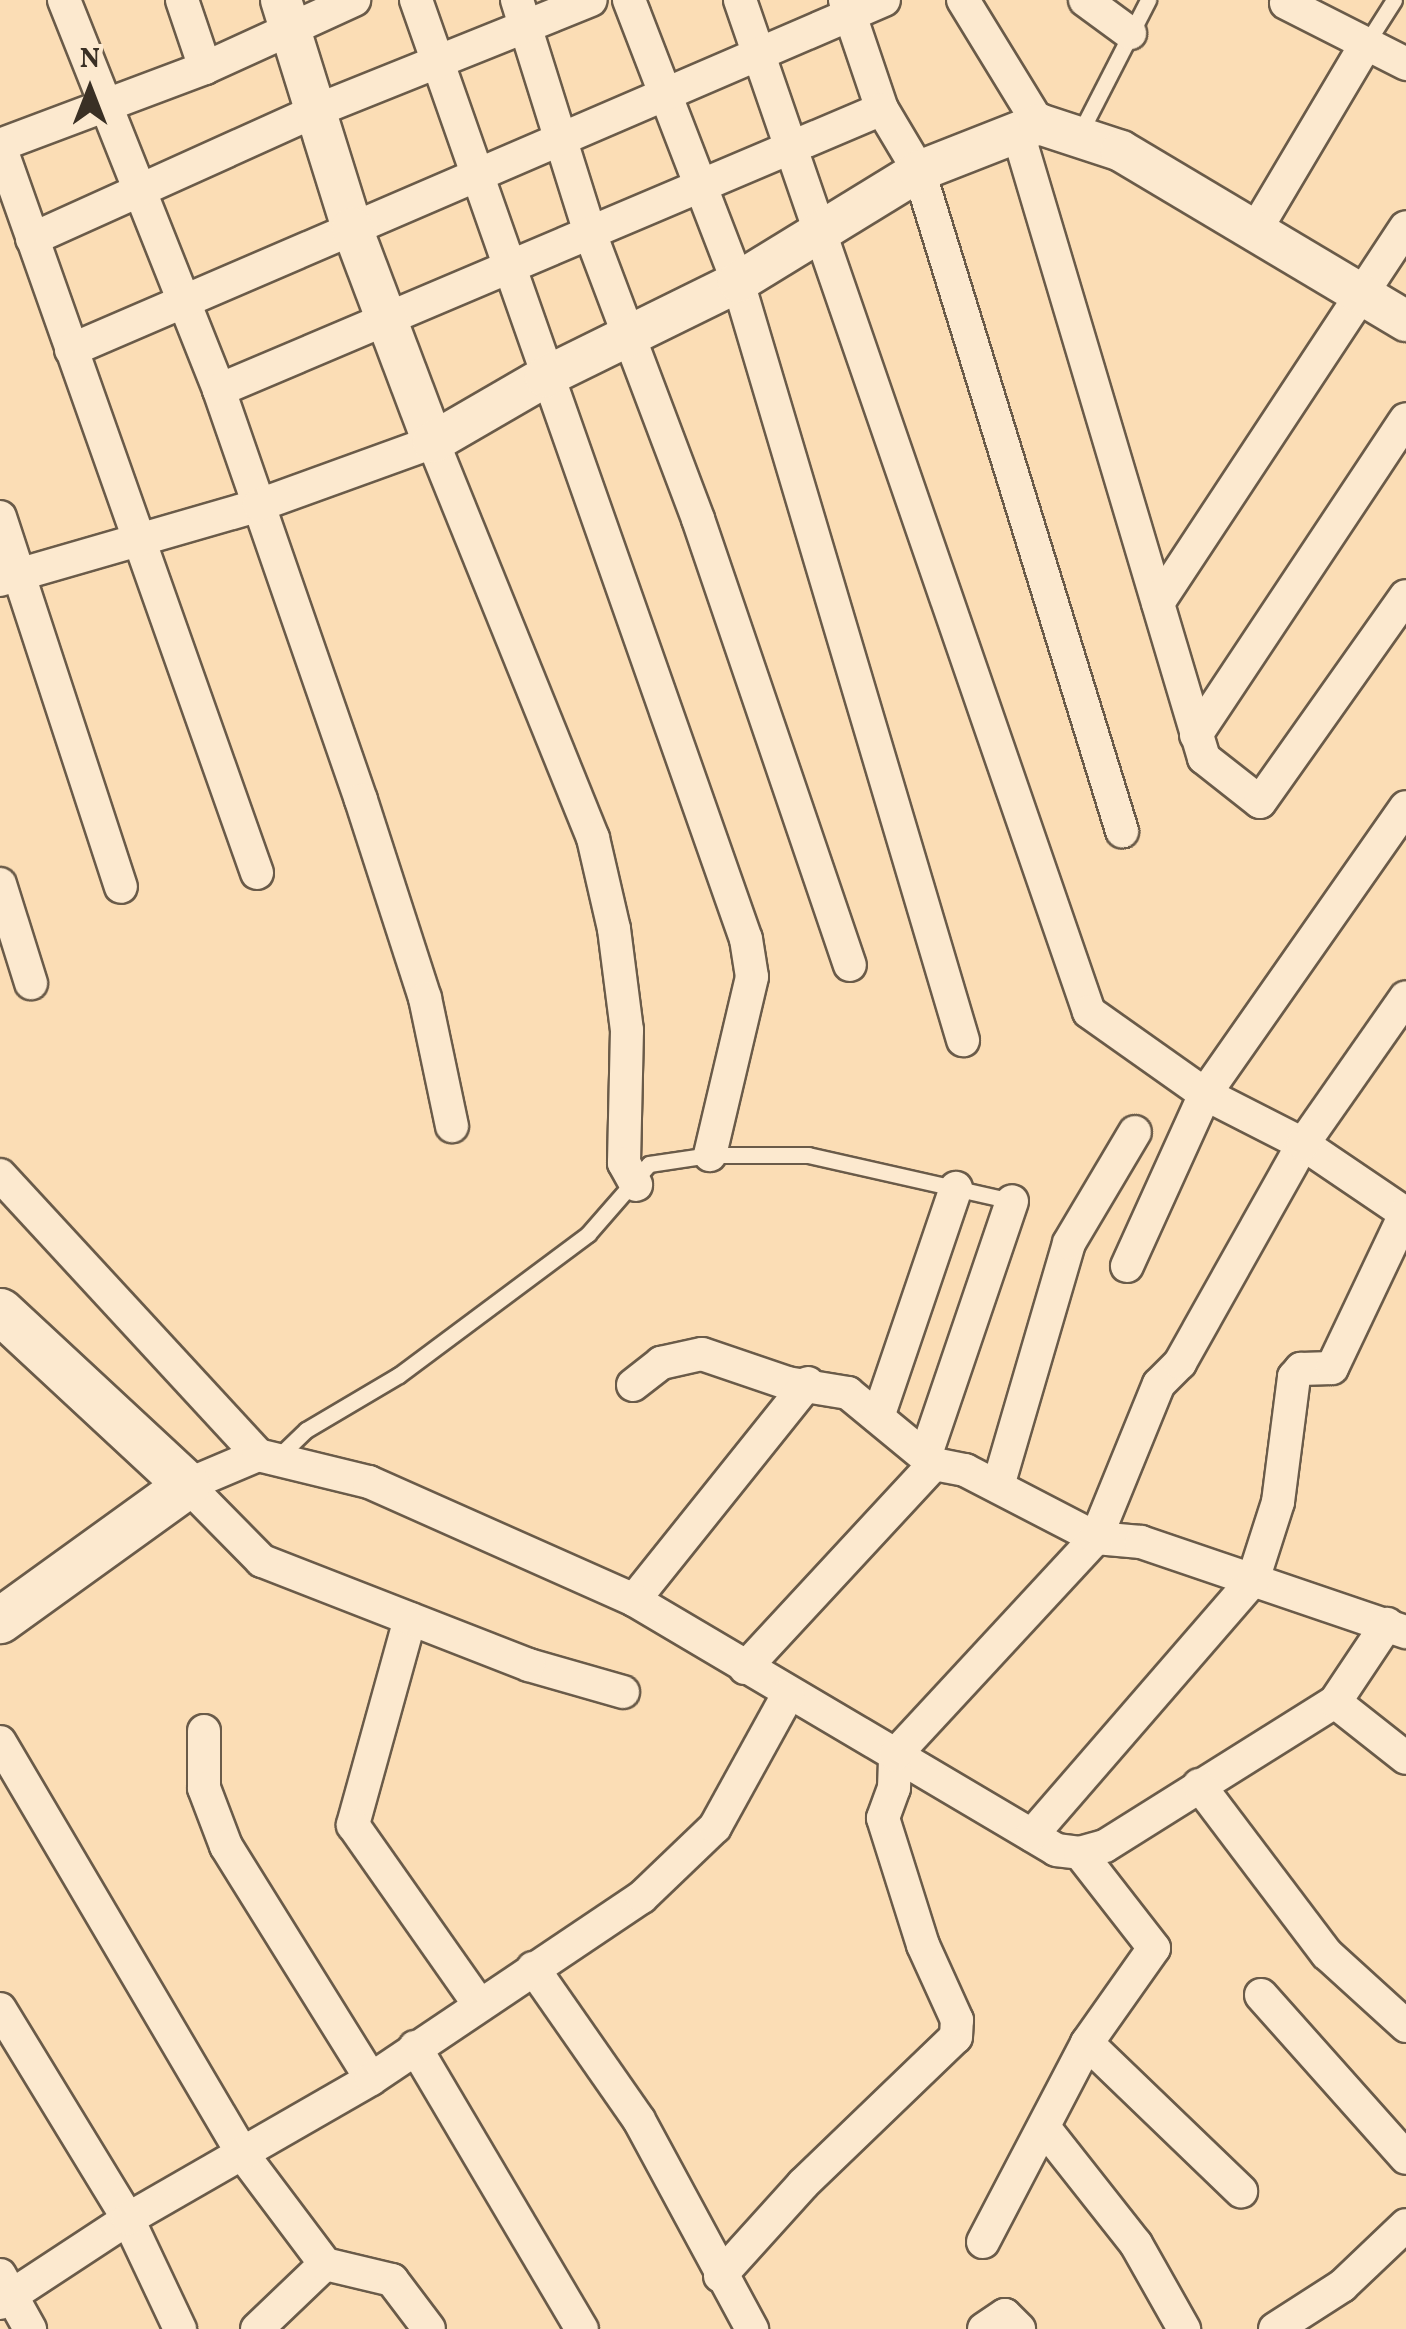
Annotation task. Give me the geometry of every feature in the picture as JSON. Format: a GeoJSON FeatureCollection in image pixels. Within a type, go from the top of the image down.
{"type":"FeatureCollection","features":[{"type":"Feature","properties":{"kind":"main road"},"geometry":{"type":"LineString","coordinates":[[0,1311],[187,1485],[0,1620]]}},
{"type":"Feature","properties":{"kind":"street"},"geometry":{"type":"LineString","coordinates":[[64,0],[136,192],[219,390],[259,504],[425,998],[452,1126]]}},
{"type":"Feature","properties":{"kind":"street"},"geometry":{"type":"LineString","coordinates":[[182,0],[205,68]]}},
{"type":"Feature","properties":{"kind":"street"},"geometry":{"type":"LineString","coordinates":[[257,872],[0,145],[205,68],[286,14],[354,0]]}},
{"type":"Feature","properties":{"kind":"street"},"geometry":{"type":"LineString","coordinates":[[416,0],[544,377],[746,939],[752,976],[710,1155]]}},
{"type":"Feature","properties":{"kind":"street"},"geometry":{"type":"LineString","coordinates":[[32,239],[315,111],[438,63],[522,14],[591,0]]}},
{"type":"Feature","properties":{"kind":"street"},"geometry":{"type":"LineString","coordinates":[[629,0],[738,282],[963,1040]]}},
{"type":"Feature","properties":{"kind":"street"},"geometry":{"type":"LineString","coordinates":[[740,0],[787,144],[822,228],[1089,1012],[1205,1094],[1303,1144],[1405,1212],[1332,1368],[1300,1370],[1294,1377],[1278,1502],[1253,1580],[1032,1835]]}},
{"type":"Feature","properties":{"kind":"street"},"geometry":{"type":"LineString","coordinates":[[71,350],[180,298],[352,228],[560,135],[664,97],[848,7],[884,0]]}},
{"type":"Feature","properties":{"kind":"street"},"geometry":{"type":"LineString","coordinates":[[963,0],[1029,128],[1204,758],[1260,802],[1406,596]]}},
{"type":"Feature","properties":{"kind":"street"},"geometry":{"type":"LineString","coordinates":[[1085,0],[1130,34]]}},
{"type":"Feature","properties":{"kind":"street"},"geometry":{"type":"LineString","coordinates":[[1286,3],[1406,64]]}},
{"type":"Feature","properties":{"kind":"street"},"geometry":{"type":"LineString","coordinates":[[848,7],[882,109],[920,171],[1122,830]]}},
{"type":"Feature","properties":{"kind":"street"},"geometry":{"type":"LineString","coordinates":[[286,14],[352,228],[593,838],[625,1013],[624,1163],[636,1184]]}},
{"type":"Feature","properties":{"kind":"street"},"geometry":{"type":"LineString","coordinates":[[522,14],[590,233],[850,966]]}},
{"type":"Feature","properties":{"kind":"street"},"geometry":{"type":"LineString","coordinates":[[1255,231],[1366,44]]}},
{"type":"Feature","properties":{"kind":"street"},"geometry":{"type":"LineString","coordinates":[[219,390],[590,233],[787,144],[882,109]]}},
{"type":"Feature","properties":{"kind":"street"},"geometry":{"type":"LineString","coordinates":[[10,578],[259,504],[434,442],[544,377],[738,282],[920,171],[1029,128],[1121,152],[1406,320]]}},
{"type":"Feature","properties":{"kind":"street"},"geometry":{"type":"LineString","coordinates":[[1158,603],[1366,296],[1406,227]]}},
{"type":"Feature","properties":{"kind":"street"},"geometry":{"type":"LineString","coordinates":[[1196,735],[1406,418]]}},
{"type":"Feature","properties":{"kind":"street"},"geometry":{"type":"LineString","coordinates":[[0,517],[10,578],[121,887]]}},
{"type":"Feature","properties":{"kind":"street"},"geometry":{"type":"LineString","coordinates":[[1127,1266],[1205,1094],[1406,807]]}},
{"type":"Feature","properties":{"kind":"street"},"geometry":{"type":"LineString","coordinates":[[0,884],[31,984]]}},
{"type":"Feature","properties":{"kind":"street"},"geometry":{"type":"LineString","coordinates":[[720,2276],[802,2184],[956,2037],[958,2020],[928,1958],[883,1818],[894,1788],[895,1755],[1096,1538],[1158,1384],[1180,1363],[1303,1144],[1406,997]]}},
{"type":"Feature","properties":{"kind":"street"},"geometry":{"type":"LineString","coordinates":[[998,1486],[1069,1243],[1135,1132]]}},
{"type":"Feature","properties":{"kind":"street"},"geometry":{"type":"LineString","coordinates":[[0,1175],[266,1458]]}},
{"type":"Feature","properties":{"kind":"street"},"geometry":{"type":"LineString","coordinates":[[878,1417],[956,1188]]}},
{"type":"Feature","properties":{"kind":"street"},"geometry":{"type":"LineString","coordinates":[[745,1668],[930,1460],[1012,1201]]}},
{"type":"Feature","properties":{"kind":"street"},"geometry":{"type":"LineString","coordinates":[[623,1692],[410,1620],[262,1562],[187,1485],[266,1458],[370,1482],[634,1600],[788,1695],[1056,1850],[1080,1852],[1105,1846],[1335,1702],[1396,1628],[1141,1542],[1096,1538],[998,1486],[930,1460],[848,1393],[787,1383],[702,1354],[660,1363],[633,1385]]}},
{"type":"Feature","properties":{"kind":"street"},"geometry":{"type":"LineString","coordinates":[[634,1600],[808,1384]]}},
{"type":"Feature","properties":{"kind":"street"},"geometry":{"type":"LineString","coordinates":[[410,1620],[353,1824],[479,2004]]}},
{"type":"Feature","properties":{"kind":"street"},"geometry":{"type":"LineString","coordinates":[[30,2329],[4,2292],[371,2079],[642,1897],[715,1828],[788,1695]]}},
{"type":"Feature","properties":{"kind":"street"},"geometry":{"type":"LineString","coordinates":[[1335,1702],[1406,1758]]}},
{"type":"Feature","properties":{"kind":"street"},"geometry":{"type":"LineString","coordinates":[[204,1731],[204,1788],[226,1846],[371,2079]]}},
{"type":"Feature","properties":{"kind":"street"},"geometry":{"type":"LineString","coordinates":[[0,1742],[244,2156],[325,2264],[392,2280],[429,2329]]}},
{"type":"Feature","properties":{"kind":"street"},"geometry":{"type":"LineString","coordinates":[[1199,1785],[1326,1954],[1406,2026]]}},
{"type":"Feature","properties":{"kind":"street"},"geometry":{"type":"LineString","coordinates":[[984,2242],[1046,2130],[1087,2043],[1154,1948],[1080,1852]]}},
{"type":"Feature","properties":{"kind":"street"},"geometry":{"type":"LineString","coordinates":[[533,1968],[639,2120],[752,2329]]}},
{"type":"Feature","properties":{"kind":"street"},"geometry":{"type":"LineString","coordinates":[[1261,1995],[1406,2158]]}},
{"type":"Feature","properties":{"kind":"street"},"geometry":{"type":"LineString","coordinates":[[0,2009],[128,2219],[180,2329]]}},
{"type":"Feature","properties":{"kind":"street"},"geometry":{"type":"LineString","coordinates":[[1087,2043],[1242,2191]]}},
{"type":"Feature","properties":{"kind":"street"},"geometry":{"type":"LineString","coordinates":[[415,2046],[582,2329]]}},
{"type":"Feature","properties":{"kind":"street"},"geometry":{"type":"LineString","coordinates":[[1046,2130],[1136,2244],[1184,2329]]}},
{"type":"Feature","properties":{"kind":"street"},"geometry":{"type":"LineString","coordinates":[[1275,2329],[1342,2286],[1406,2225]]}},
{"type":"Feature","properties":{"kind":"street"},"geometry":{"type":"LineString","coordinates":[[257,2329],[325,2264]]}},
{"type":"Feature","properties":{"kind":"street"},"geometry":{"type":"LineString","coordinates":[[984,2329],[1005,2315],[1019,2329]]}},
{"type":"Feature","properties":{"kind":"lane"},"geometry":{"type":"LineString","coordinates":[[1078,138],[1148,0]]}},
{"type":"Feature","properties":{"kind":"lane"},"geometry":{"type":"LineString","coordinates":[[1366,44],[1394,0]]}},
{"type":"Feature","properties":{"kind":"lane"},"geometry":{"type":"LineString","coordinates":[[266,1458],[399,1375],[588,1234],[636,1184],[649,1164],[710,1155],[808,1155],[1012,1201]]}}]}
